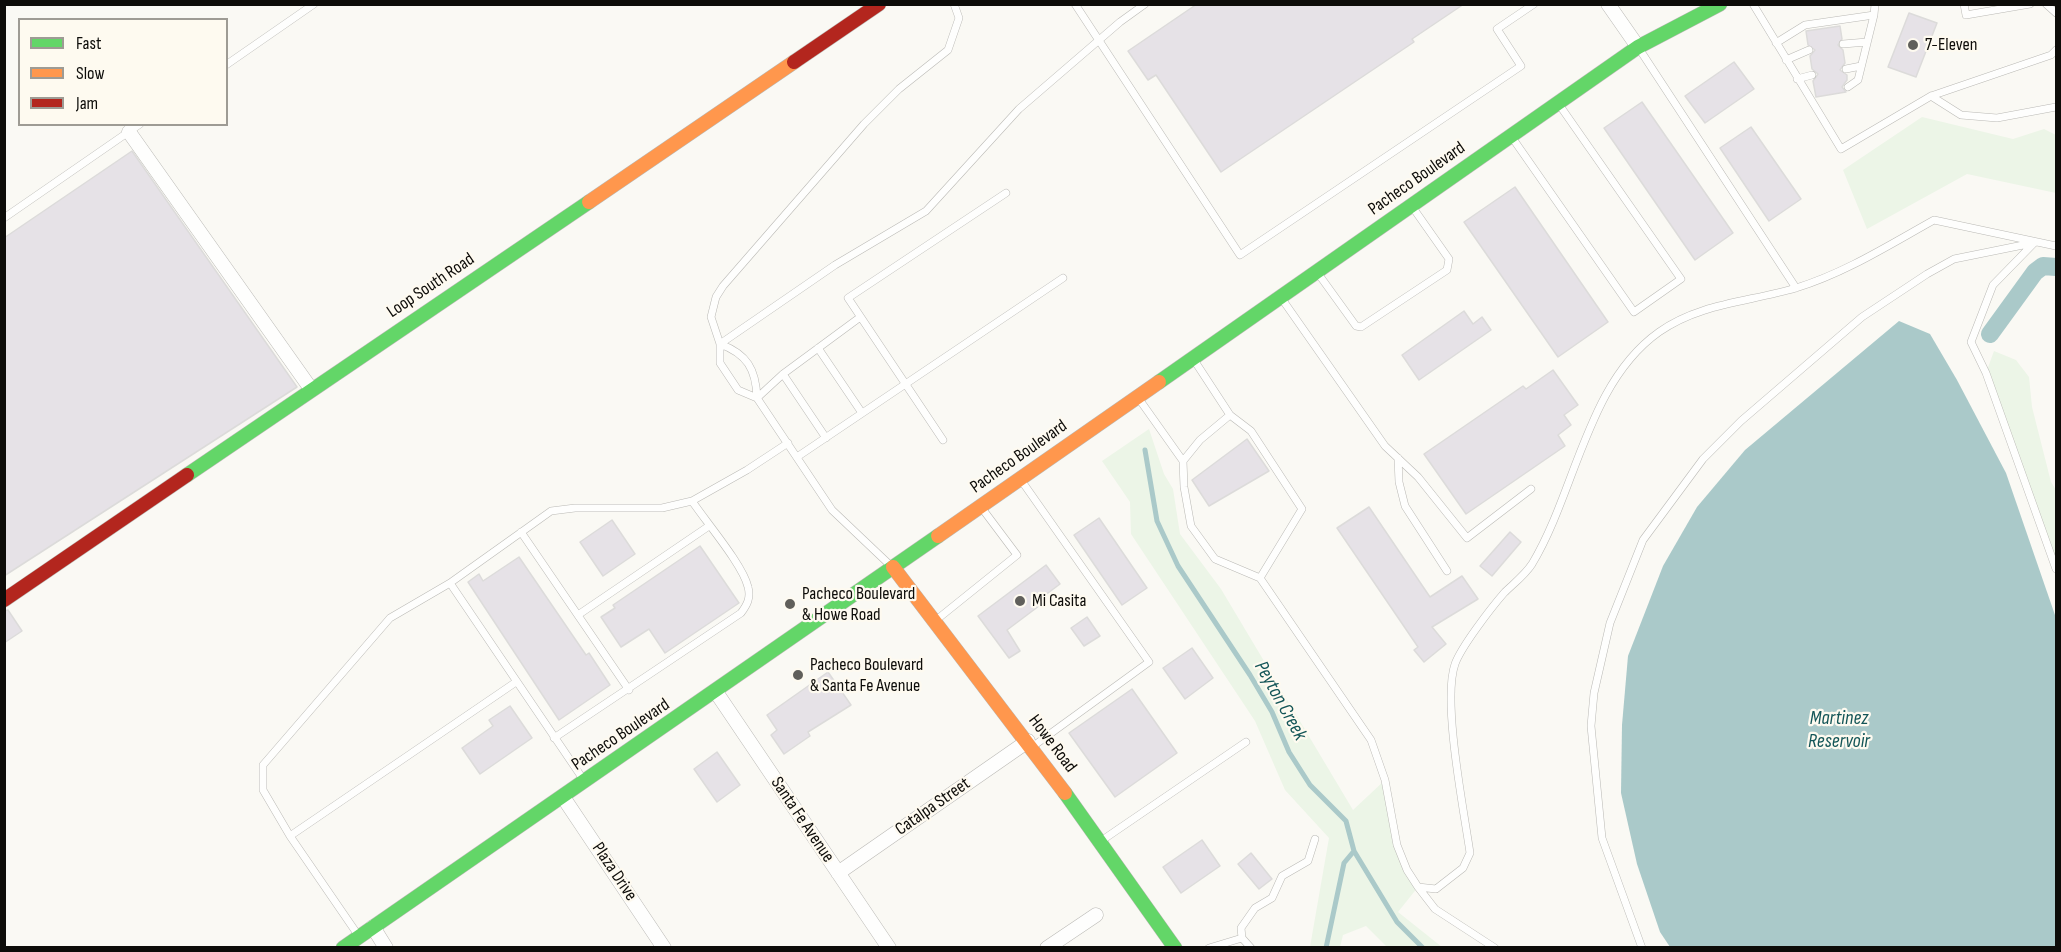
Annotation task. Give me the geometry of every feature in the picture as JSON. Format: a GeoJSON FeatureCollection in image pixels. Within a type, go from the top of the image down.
{"type":"FeatureCollection","features":[{"type":"Feature","properties":{"kind":"main road","name":"Loop South Road"},"geometry":{"type":"LineString","coordinates":[[4,600],[879,4]]}},
{"type":"Feature","properties":{"kind":"main road","name":"Pacheco Boulevard"},"geometry":{"type":"LineString","coordinates":[[343,948],[716,692],[1638,47],[1670,28],[1720,4]]}},
{"type":"Feature","properties":{"kind":"main road","name":"Howe Road"},"geometry":{"type":"LineString","coordinates":[[893,567],[1030,744],[1175,948]]}},
{"type":"Feature","properties":{"kind":"street"},"geometry":{"type":"LineString","coordinates":[[1608,4],[1638,47]]}},
{"type":"Feature","properties":{"kind":"street"},"geometry":{"type":"LineString","coordinates":[[134,128],[311,389]]}},
{"type":"Feature","properties":{"kind":"street","name":"Santa Fe Avenue"},"geometry":{"type":"LineString","coordinates":[[716,692],[889,948]]}},
{"type":"Feature","properties":{"kind":"street","name":"Catalpa Street"},"geometry":{"type":"LineString","coordinates":[[838,873],[1030,744]]}},
{"type":"Feature","properties":{"kind":"street","name":"Plaza Drive"},"geometry":{"type":"LineString","coordinates":[[563,797],[664,948]]}},
{"type":"Feature","properties":{"kind":"street"},"geometry":{"type":"LineString","coordinates":[[1047,948],[1096,915]]}},
{"type":"Feature","properties":{"kind":"street"},"geometry":{"type":"LineString","coordinates":[[373,927],[386,948]]}},
{"type":"Feature","properties":{"kind":"lane"},"geometry":{"type":"LineString","coordinates":[[228,64],[314,4]]}},
{"type":"Feature","properties":{"kind":"lane"},"geometry":{"type":"LineString","coordinates":[[757,398],[738,390],[720,363],[720,344],[711,317],[716,297],[864,124],[899,89],[948,50],[959,18],[954,4]]}},
{"type":"Feature","properties":{"kind":"lane"},"geometry":{"type":"LineString","coordinates":[[1075,4],[1240,255],[1521,66],[1497,29],[1534,4]]}},
{"type":"Feature","properties":{"kind":"lane"},"geometry":{"type":"LineString","coordinates":[[720,344],[835,265],[926,211],[1019,110],[1145,4]]}},
{"type":"Feature","properties":{"kind":"lane"},"geometry":{"type":"LineString","coordinates":[[1753,4],[1841,149],[1931,96],[2051,55],[2056,50]]}},
{"type":"Feature","properties":{"kind":"lane"},"geometry":{"type":"LineString","coordinates":[[1848,87],[1858,80],[1875,4]]}},
{"type":"Feature","properties":{"kind":"lane"},"geometry":{"type":"LineString","coordinates":[[1964,4],[1966,15],[2030,4]]}},
{"type":"Feature","properties":{"kind":"lane"},"geometry":{"type":"LineString","coordinates":[[2046,4],[2056,13]]}},
{"type":"Feature","properties":{"kind":"lane"},"geometry":{"type":"LineString","coordinates":[[1776,43],[1805,26],[1874,15]]}},
{"type":"Feature","properties":{"kind":"lane"},"geometry":{"type":"LineString","coordinates":[[1842,44],[1868,42]]}},
{"type":"Feature","properties":{"kind":"lane"},"geometry":{"type":"LineString","coordinates":[[1638,47],[1796,288]]}},
{"type":"Feature","properties":{"kind":"lane"},"geometry":{"type":"LineString","coordinates":[[1786,60],[1809,50]]}},
{"type":"Feature","properties":{"kind":"lane"},"geometry":{"type":"LineString","coordinates":[[1846,69],[1861,66]]}},
{"type":"Feature","properties":{"kind":"lane"},"geometry":{"type":"LineString","coordinates":[[1797,79],[1812,75]]}},
{"type":"Feature","properties":{"kind":"lane"},"geometry":{"type":"LineString","coordinates":[[1806,93],[1815,92]]}},
{"type":"Feature","properties":{"kind":"lane"},"geometry":{"type":"LineString","coordinates":[[1931,96],[1961,115],[1997,118],[2056,107]]}},
{"type":"Feature","properties":{"kind":"lane"},"geometry":{"type":"LineString","coordinates":[[1512,136],[1634,312],[1681,279],[1558,103]]}},
{"type":"Feature","properties":{"kind":"lane"},"geometry":{"type":"LineString","coordinates":[[4,218],[134,128]]}},
{"type":"Feature","properties":{"kind":"lane"},"geometry":{"type":"LineString","coordinates":[[944,440],[904,385],[848,298],[1006,193]]}},
{"type":"Feature","properties":{"kind":"lane"},"geometry":{"type":"LineString","coordinates":[[1317,272],[1356,326],[1361,327],[1447,270],[1449,259],[1411,205]]}},
{"type":"Feature","properties":{"kind":"lane"},"geometry":{"type":"LineString","coordinates":[[1418,887],[1436,889],[1463,868],[1470,853],[1450,699],[1455,664],[1503,595],[1531,565],[1570,483],[1606,393],[1632,358],[1658,333],[1692,313],[1796,288],[1846,268],[1934,220],[2056,246]]}},
{"type":"Feature","properties":{"kind":"lane"},"geometry":{"type":"LineString","coordinates":[[2035,242],[1993,285],[1971,342],[1986,373],[2056,569]]}},
{"type":"Feature","properties":{"kind":"lane"},"geometry":{"type":"LineString","coordinates":[[1642,948],[1602,838],[1591,726],[1594,693],[1610,623],[1643,540],[1703,459],[1741,421],[1862,317],[1927,274],[1954,260],[2035,242]]}},
{"type":"Feature","properties":{"kind":"lane"},"geometry":{"type":"LineString","coordinates":[[797,457],[1063,278]]}},
{"type":"Feature","properties":{"kind":"lane"},"geometry":{"type":"LineString","coordinates":[[1280,297],[1386,446],[1418,477],[1467,538],[1531,489]]}},
{"type":"Feature","properties":{"kind":"lane"},"geometry":{"type":"LineString","coordinates":[[757,398],[783,374],[860,318]]}},
{"type":"Feature","properties":{"kind":"lane"},"geometry":{"type":"LineString","coordinates":[[720,344],[738,351],[756,378],[757,398],[832,510],[893,567]]}},
{"type":"Feature","properties":{"kind":"lane"},"geometry":{"type":"LineString","coordinates":[[818,348],[862,413]]}},
{"type":"Feature","properties":{"kind":"lane"},"geometry":{"type":"LineString","coordinates":[[1193,358],[1230,415],[1251,431],[1302,509],[1260,578]]}},
{"type":"Feature","properties":{"kind":"lane"},"geometry":{"type":"LineString","coordinates":[[783,374],[826,438]]}},
{"type":"Feature","properties":{"kind":"lane"},"geometry":{"type":"LineString","coordinates":[[1138,397],[1183,461],[1184,487],[1191,526],[1215,559],[1260,578],[1371,741],[1385,780],[1397,845],[1407,870],[1418,887],[1435,909],[1495,948]]}},
{"type":"Feature","properties":{"kind":"lane"},"geometry":{"type":"LineString","coordinates":[[1183,461],[1200,440],[1230,415]]}},
{"type":"Feature","properties":{"kind":"lane"},"geometry":{"type":"LineString","coordinates":[[359,937],[290,836],[263,790],[263,765],[390,618],[450,583],[540,517],[561,509],[662,508],[692,501],[747,470],[788,443]]}},
{"type":"Feature","properties":{"kind":"lane"},"geometry":{"type":"LineString","coordinates":[[1398,458],[1399,482],[1405,506],[1446,571]]}},
{"type":"Feature","properties":{"kind":"lane"},"geometry":{"type":"LineString","coordinates":[[1020,478],[1149,662],[1030,744]]}},
{"type":"Feature","properties":{"kind":"lane"},"geometry":{"type":"LineString","coordinates":[[554,738],[741,613],[746,606],[749,596],[744,577],[692,501]]}},
{"type":"Feature","properties":{"kind":"lane"},"geometry":{"type":"LineString","coordinates":[[935,621],[1017,555],[980,506]]}},
{"type":"Feature","properties":{"kind":"lane"},"geometry":{"type":"LineString","coordinates":[[578,615],[709,526]]}},
{"type":"Feature","properties":{"kind":"lane"},"geometry":{"type":"LineString","coordinates":[[521,532],[628,690]]}},
{"type":"Feature","properties":{"kind":"lane"},"geometry":{"type":"LineString","coordinates":[[450,583],[585,782]]}},
{"type":"Feature","properties":{"kind":"lane"},"geometry":{"type":"LineString","coordinates":[[290,836],[516,682]]}},
{"type":"Feature","properties":{"kind":"lane"},"geometry":{"type":"LineString","coordinates":[[1101,841],[1246,742]]}},
{"type":"Feature","properties":{"kind":"lane"},"geometry":{"type":"LineString","coordinates":[[1251,948],[1242,938],[1241,928],[1255,908],[1272,898],[1282,876],[1308,861],[1315,839]]}},
{"type":"Feature","properties":{"kind":"lane"},"geometry":{"type":"LineString","coordinates":[[1209,948],[1242,938]]}},
{"type":"Feature","properties":{"kind":"shaded area"},"geometry":{"type":"Polygon","coordinates":[[[1922,117],[2013,139],[2044,129],[2056,135],[2056,193],[1967,174],[1867,229],[1843,170],[1922,117]]]}},
{"type":"Feature","properties":{"kind":"shaded area"},"geometry":{"type":"Polygon","coordinates":[[[1994,351],[2016,360],[2029,377],[2032,407],[2051,482],[2056,490],[2056,569],[1986,373],[1994,351]]]}},
{"type":"Feature","properties":{"kind":"shaded area"},"geometry":{"type":"Polygon","coordinates":[[[1149,429],[1164,474],[1173,489],[1180,534],[1221,589],[1353,810],[1385,780],[1397,845],[1418,887],[1398,912],[1442,947],[1387,947],[1366,926],[1343,935],[1340,947],[1310,947],[1329,838],[1285,790],[1255,721],[1131,534],[1130,502],[1102,461],[1149,429]]]}},
{"type":"Feature","properties":{"kind":"water","name":"Martinez Reservoir"},"geometry":{"type":"Polygon","coordinates":[[[1899,321],[1930,334],[1957,380],[2006,473],[2056,618],[2056,947],[1670,947],[1660,932],[1637,864],[1621,793],[1622,725],[1628,656],[1663,566],[1697,507],[1745,450],[1899,321]]]}},
{"type":"Feature","properties":{"kind":"building"},"geometry":{"type":"Polygon","coordinates":[[[1197,4],[1464,4],[1412,39],[1414,42],[1221,172],[1156,75],[1148,80],[1128,51],[1197,4]]]}},
{"type":"Feature","properties":{"kind":"building","name":"7-Eleven"},"geometry":{"type":"Polygon","coordinates":[[[1909,13],[1937,23],[1916,77],[1888,67],[1909,13]]]}},
{"type":"Feature","properties":{"kind":"building"},"geometry":{"type":"Polygon","coordinates":[[[1840,26],[1842,39],[1838,45],[1843,50],[1845,63],[1840,70],[1847,75],[1847,80],[1842,87],[1846,92],[1816,97],[1813,81],[1818,74],[1812,69],[1810,56],[1815,50],[1808,45],[1806,31],[1840,26]]]}},
{"type":"Feature","properties":{"kind":"building"},"geometry":{"type":"Polygon","coordinates":[[[1734,62],[1754,89],[1705,123],[1685,96],[1734,62]]]}},
{"type":"Feature","properties":{"kind":"building"},"geometry":{"type":"Polygon","coordinates":[[[1642,102],[1733,233],[1695,260],[1604,128],[1642,102]]]}},
{"type":"Feature","properties":{"kind":"building"},"geometry":{"type":"Polygon","coordinates":[[[1751,127],[1801,199],[1769,221],[1720,148],[1751,127]]]}},
{"type":"Feature","properties":{"kind":"building"},"geometry":{"type":"Polygon","coordinates":[[[132,151],[297,387],[4,576],[4,238],[132,151]]]}},
{"type":"Feature","properties":{"kind":"building"},"geometry":{"type":"Polygon","coordinates":[[[1515,187],[1608,322],[1558,357],[1464,222],[1515,187]]]}},
{"type":"Feature","properties":{"kind":"building"},"geometry":{"type":"Polygon","coordinates":[[[1464,311],[1473,324],[1482,317],[1491,330],[1419,380],[1402,355],[1464,311]]]}},
{"type":"Feature","properties":{"kind":"building"},"geometry":{"type":"Polygon","coordinates":[[[1553,370],[1578,405],[1564,415],[1571,425],[1558,435],[1565,446],[1466,514],[1424,454],[1523,386],[1526,389],[1553,370]]]}},
{"type":"Feature","properties":{"kind":"building"},"geometry":{"type":"Polygon","coordinates":[[[1247,439],[1269,471],[1209,506],[1192,480],[1247,439]]]}},
{"type":"Feature","properties":{"kind":"building"},"geometry":{"type":"Polygon","coordinates":[[[1369,507],[1430,597],[1462,576],[1478,599],[1432,627],[1446,644],[1424,662],[1414,650],[1418,647],[1337,528],[1369,507]]]}},
{"type":"Feature","properties":{"kind":"building"},"geometry":{"type":"Polygon","coordinates":[[[1099,518],[1147,588],[1122,605],[1074,535],[1099,518]]]}},
{"type":"Feature","properties":{"kind":"building"},"geometry":{"type":"Polygon","coordinates":[[[612,520],[635,554],[603,576],[580,542],[612,520]]]}},
{"type":"Feature","properties":{"kind":"building"},"geometry":{"type":"Polygon","coordinates":[[[1510,532],[1521,542],[1492,576],[1480,566],[1510,532]]]}},
{"type":"Feature","properties":{"kind":"building"},"geometry":{"type":"Polygon","coordinates":[[[700,546],[739,603],[665,653],[649,629],[621,647],[601,617],[615,608],[613,605],[700,546]]]}},
{"type":"Feature","properties":{"kind":"building"},"geometry":{"type":"Polygon","coordinates":[[[519,557],[586,655],[589,653],[610,685],[559,720],[468,582],[479,574],[483,581],[519,557]]]}},
{"type":"Feature","properties":{"kind":"building","name":"Mi Casita"},"geometry":{"type":"Polygon","coordinates":[[[1046,565],[1060,584],[1040,599],[1043,603],[1007,630],[1020,651],[1009,658],[978,616],[1046,565]]]}},
{"type":"Feature","properties":{"kind":"building"},"geometry":{"type":"Polygon","coordinates":[[[8,610],[22,631],[4,643],[4,611],[8,610]]]}},
{"type":"Feature","properties":{"kind":"building"},"geometry":{"type":"Polygon","coordinates":[[[1087,617],[1100,636],[1084,646],[1071,628],[1087,617]]]}},
{"type":"Feature","properties":{"kind":"building"},"geometry":{"type":"Polygon","coordinates":[[[1192,648],[1213,678],[1185,699],[1163,668],[1192,648]]]}},
{"type":"Feature","properties":{"kind":"building"},"geometry":{"type":"Polygon","coordinates":[[[828,672],[851,705],[808,732],[810,736],[784,754],[771,735],[777,730],[767,715],[828,672]]]}},
{"type":"Feature","properties":{"kind":"building"},"geometry":{"type":"Polygon","coordinates":[[[1132,689],[1177,753],[1115,797],[1069,733],[1132,689]]]}},
{"type":"Feature","properties":{"kind":"building"},"geometry":{"type":"Polygon","coordinates":[[[510,706],[532,738],[480,774],[462,748],[493,726],[489,720],[510,706]]]}},
{"type":"Feature","properties":{"kind":"building"},"geometry":{"type":"Polygon","coordinates":[[[717,752],[740,785],[717,802],[694,769],[717,752]]]}},
{"type":"Feature","properties":{"kind":"building"},"geometry":{"type":"Polygon","coordinates":[[[1202,840],[1220,866],[1181,893],[1163,867],[1202,840]]]}},
{"type":"Feature","properties":{"kind":"building"},"geometry":{"type":"Polygon","coordinates":[[[1251,853],[1272,879],[1259,889],[1238,864],[1251,853]]]}},
{"type":"Feature","properties":{"kind":"waterway"},"geometry":{"type":"LineString","coordinates":[[1990,334],[2035,272],[2043,266],[2056,267]]}},
{"type":"Feature","properties":{"kind":"waterway","name":"Peyton Creek"},"geometry":{"type":"LineString","coordinates":[[1145,450],[1157,521],[1178,566],[1250,675],[1272,712],[1289,752],[1310,785],[1346,821],[1354,851],[1397,922],[1423,948]]}},
{"type":"Feature","properties":{"kind":"waterway"},"geometry":{"type":"LineString","coordinates":[[1326,948],[1344,863],[1354,851]]}},
{"type":"Feature","properties":{"kind":"traffic: fast"},"geometry":{"type":"LineString","coordinates":[[1159,382],[1638,47],[1720,4]]}},
{"type":"Feature","properties":{"kind":"traffic: fast"},"geometry":{"type":"LineString","coordinates":[[187,475],[589,202]]}},
{"type":"Feature","properties":{"kind":"traffic: fast"},"geometry":{"type":"LineString","coordinates":[[343,948],[938,536]]}},
{"type":"Feature","properties":{"kind":"traffic: fast"},"geometry":{"type":"LineString","coordinates":[[1065,793],[1175,948]]}},
{"type":"Feature","properties":{"kind":"traffic: slow"},"geometry":{"type":"LineString","coordinates":[[589,202],[794,62]]}},
{"type":"Feature","properties":{"kind":"traffic: slow"},"geometry":{"type":"LineString","coordinates":[[938,536],[1159,382]]}},
{"type":"Feature","properties":{"kind":"traffic: slow"},"geometry":{"type":"LineString","coordinates":[[893,567],[1065,793]]}},
{"type":"Feature","properties":{"kind":"traffic: jam"},"geometry":{"type":"LineString","coordinates":[[794,62],[879,4]]}},
{"type":"Feature","properties":{"kind":"traffic: jam"},"geometry":{"type":"LineString","coordinates":[[4,600],[187,475]]}},
{"type":"Feature","properties":{"kind":"place","name":"7-Eleven"},"geometry":{"type":"Point","coordinates":[1913,45]}},
{"type":"Feature","properties":{"kind":"place","name":"Mi Casita"},"geometry":{"type":"Point","coordinates":[1020,601]}},
{"type":"Feature","properties":{"kind":"place","name":"Pacheco Boulevard & Howe Road"},"geometry":{"type":"Point","coordinates":[790,604]}},
{"type":"Feature","properties":{"kind":"place","name":"Pacheco Boulevard & Santa Fe Avenue"},"geometry":{"type":"Point","coordinates":[798,675]}}]}
